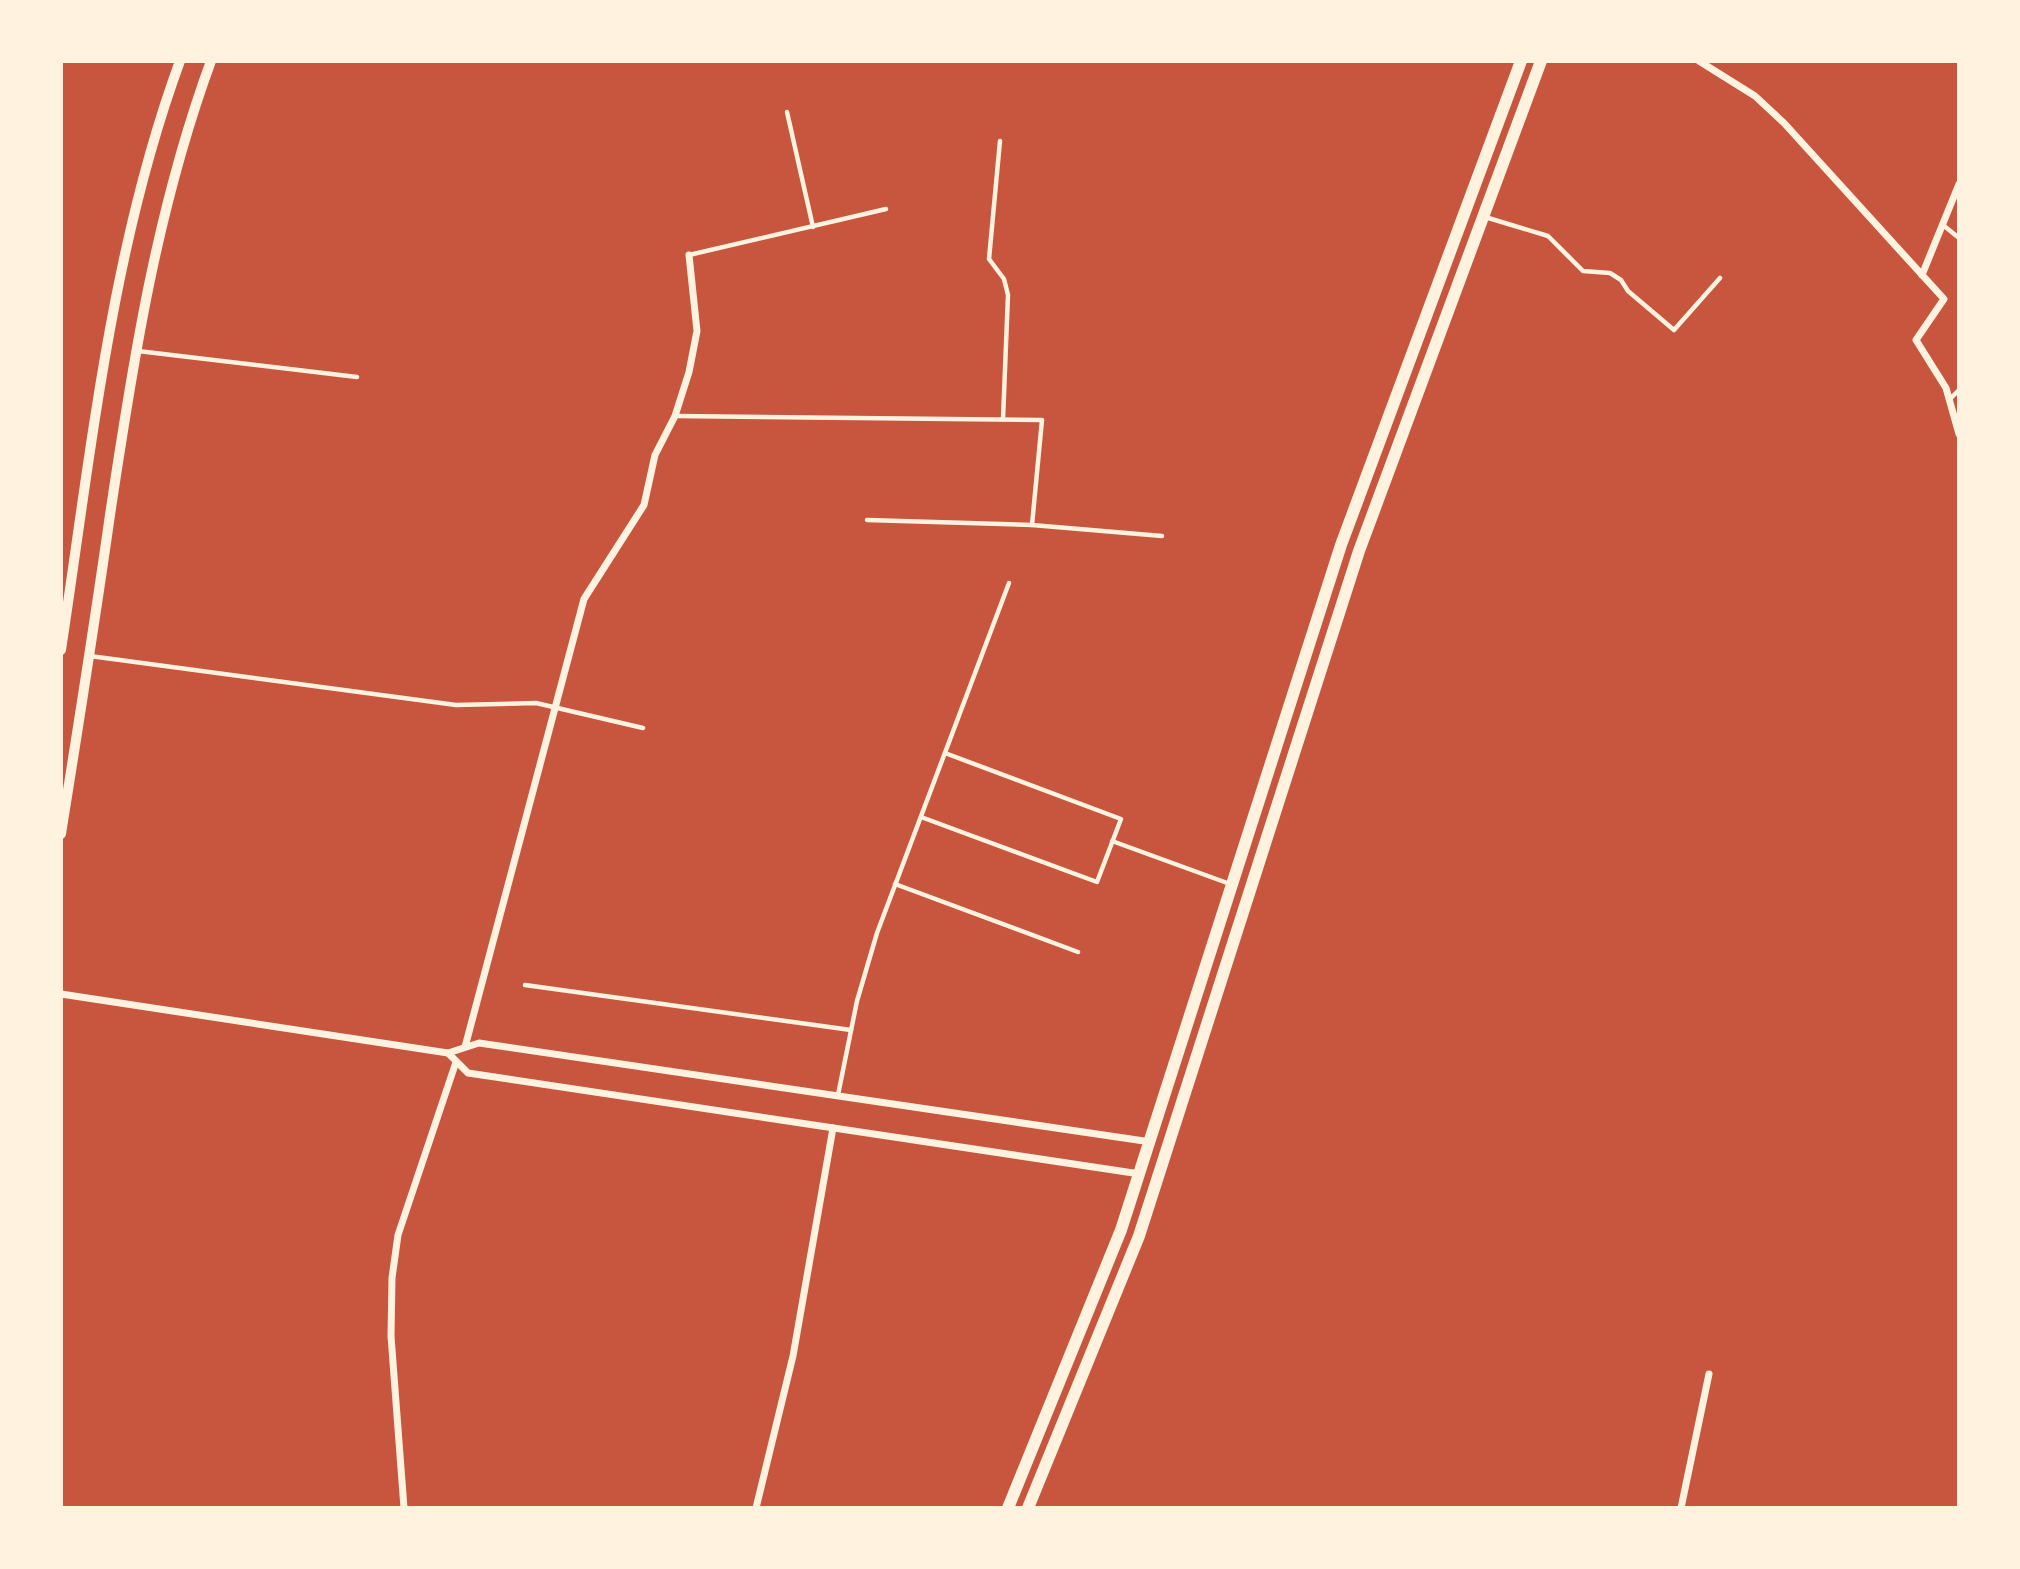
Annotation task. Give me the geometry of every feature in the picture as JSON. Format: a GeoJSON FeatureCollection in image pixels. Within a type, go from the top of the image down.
{"type":"FeatureCollection","features":[{"type":"Feature","properties":{"kind":"main road"},"geometry":{"type":"LineString","coordinates":[[1008,1508],[1121,1230],[1341,545],[1521,61]]}},
{"type":"Feature","properties":{"kind":"main road"},"geometry":{"type":"LineString","coordinates":[[1028,1508],[1139,1236],[1359,551],[1541,61]]}},
{"type":"Feature","properties":{"kind":"street"},"geometry":{"type":"LineString","coordinates":[[61,650],[94,430],[126,249],[158,127],[180,61]]}},
{"type":"Feature","properties":{"kind":"street"},"geometry":{"type":"LineString","coordinates":[[61,834],[137,351],[169,195],[211,61]]}},
{"type":"Feature","properties":{"kind":"street"},"geometry":{"type":"LineString","coordinates":[[1699,61],[1755,96],[1784,123],[1944,299],[1916,340],[1934,365],[1950,399],[1959,434]]}},
{"type":"Feature","properties":{"kind":"street"},"geometry":{"type":"LineString","coordinates":[[1922,275],[1959,184]]}},
{"type":"Feature","properties":{"kind":"street"},"geometry":{"type":"LineString","coordinates":[[465,1047],[584,599],[644,505],[655,455],[675,416],[689,372],[696,331],[689,255]]}},
{"type":"Feature","properties":{"kind":"street"},"geometry":{"type":"LineString","coordinates":[[61,994],[448,1054],[479,1042],[1151,1142]]}},
{"type":"Feature","properties":{"kind":"street"},"geometry":{"type":"LineString","coordinates":[[448,1054],[468,1073],[1140,1174]]}},
{"type":"Feature","properties":{"kind":"street"},"geometry":{"type":"LineString","coordinates":[[404,1508],[391,1336],[392,1278],[398,1235],[456,1062]]}},
{"type":"Feature","properties":{"kind":"street"},"geometry":{"type":"LineString","coordinates":[[756,1508],[793,1356],[833,1128]]}},
{"type":"Feature","properties":{"kind":"street"},"geometry":{"type":"LineString","coordinates":[[1681,1508],[1709,1374]]}},
{"type":"Feature","properties":{"kind":"lane"},"geometry":{"type":"LineString","coordinates":[[787,112],[813,227]]}},
{"type":"Feature","properties":{"kind":"lane"},"geometry":{"type":"LineString","coordinates":[[1000,141],[989,259],[1004,279],[1008,295],[1003,419]]}},
{"type":"Feature","properties":{"kind":"lane"},"geometry":{"type":"LineString","coordinates":[[689,255],[886,209]]}},
{"type":"Feature","properties":{"kind":"lane"},"geometry":{"type":"LineString","coordinates":[[1485,217],[1548,236],[1583,271],[1610,273],[1621,279],[1628,291],[1674,330],[1720,278]]}},
{"type":"Feature","properties":{"kind":"lane"},"geometry":{"type":"LineString","coordinates":[[1942,224],[1959,238]]}},
{"type":"Feature","properties":{"kind":"lane"},"geometry":{"type":"LineString","coordinates":[[137,351],[356,377]]}},
{"type":"Feature","properties":{"kind":"lane"},"geometry":{"type":"LineString","coordinates":[[1950,399],[1959,390]]}},
{"type":"Feature","properties":{"kind":"lane"},"geometry":{"type":"LineString","coordinates":[[675,416],[1042,420],[1032,525]]}},
{"type":"Feature","properties":{"kind":"lane"},"geometry":{"type":"LineString","coordinates":[[867,520],[1032,525],[1161,536]]}},
{"type":"Feature","properties":{"kind":"lane"},"geometry":{"type":"LineString","coordinates":[[837,1096],[851,1030],[877,933],[1009,583]]}},
{"type":"Feature","properties":{"kind":"lane"},"geometry":{"type":"LineString","coordinates":[[89,656],[456,705],[513,703],[556,708],[643,728]]}},
{"type":"Feature","properties":{"kind":"lane"},"geometry":{"type":"LineString","coordinates":[[921,817],[1097,882],[1121,819],[945,753]]}},
{"type":"Feature","properties":{"kind":"lane"},"geometry":{"type":"LineString","coordinates":[[1112,841],[1231,885]]}},
{"type":"Feature","properties":{"kind":"lane"},"geometry":{"type":"LineString","coordinates":[[895,884],[1078,952]]}},
{"type":"Feature","properties":{"kind":"lane"},"geometry":{"type":"LineString","coordinates":[[525,985],[851,1030]]}}]}
